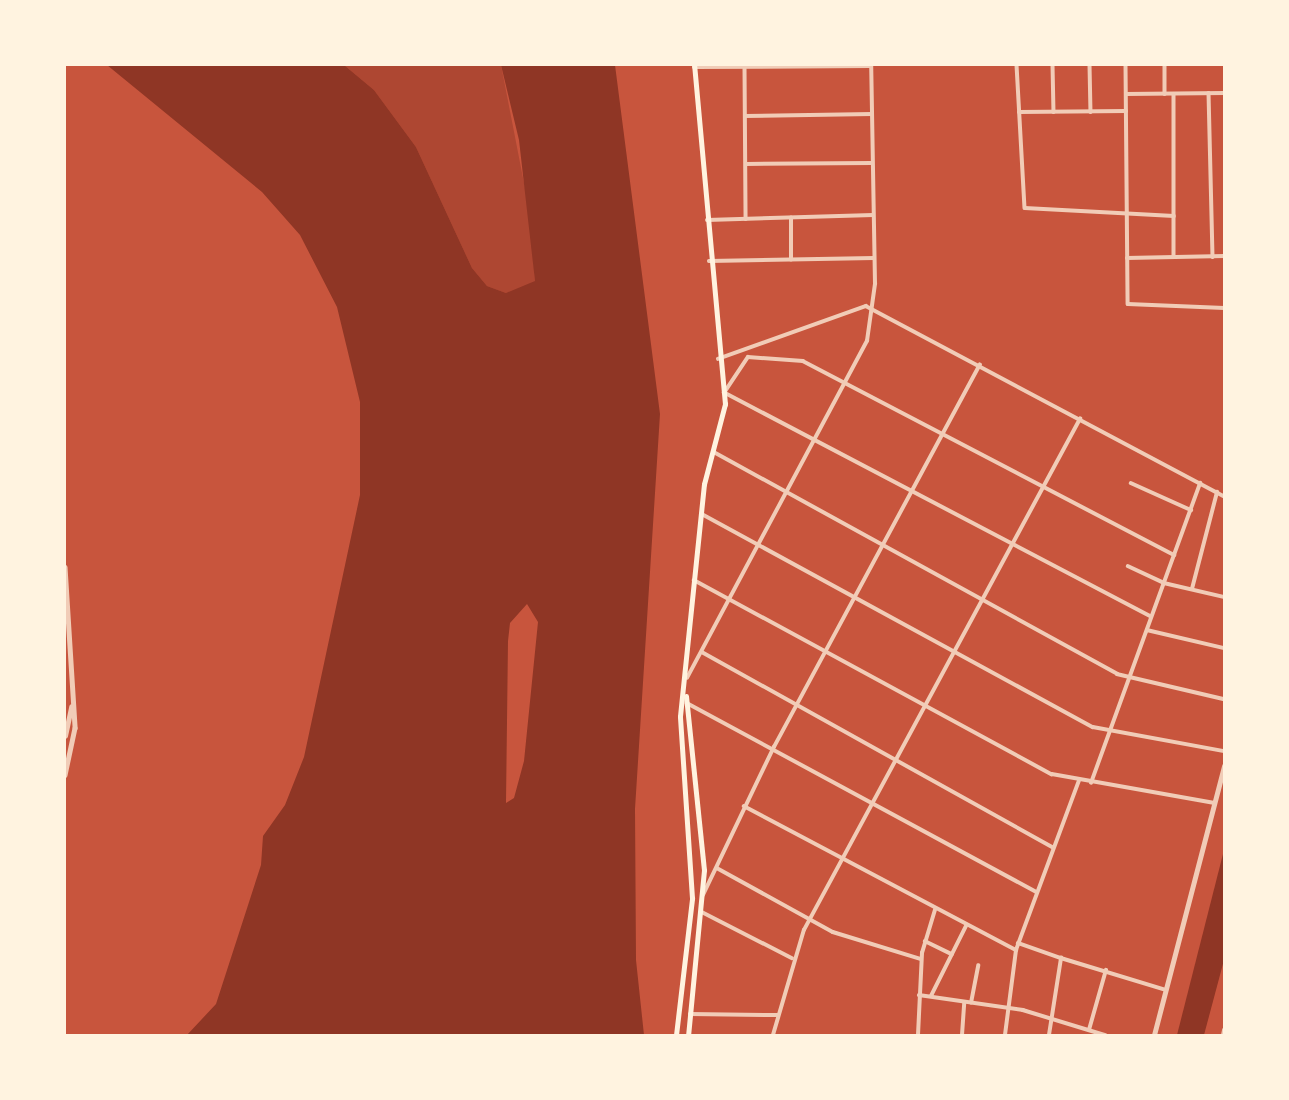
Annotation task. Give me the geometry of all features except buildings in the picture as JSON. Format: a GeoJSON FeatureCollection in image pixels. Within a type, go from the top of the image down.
{"type":"FeatureCollection","features":[{"type":"Feature","properties":{"kind":"main road"},"geometry":{"type":"LineString","coordinates":[[676,1035],[692,898],[680,729],[686,692],[700,513],[724,393],[718,359],[709,261],[694,66]]}},
{"type":"Feature","properties":{"kind":"main road"},"geometry":{"type":"LineString","coordinates":[[686,692],[704,895],[688,1035]]}},
{"type":"Feature","properties":{"kind":"street"},"geometry":{"type":"LineString","coordinates":[[1017,65],[1026,208],[1174,216]]}},
{"type":"Feature","properties":{"kind":"street"},"geometry":{"type":"LineString","coordinates":[[1053,65],[1054,112]]}},
{"type":"Feature","properties":{"kind":"street"},"geometry":{"type":"LineString","coordinates":[[1090,65],[1091,111]]}},
{"type":"Feature","properties":{"kind":"street"},"geometry":{"type":"LineString","coordinates":[[1126,65],[1126,215],[1131,307],[1224,308]]}},
{"type":"Feature","properties":{"kind":"street"},"geometry":{"type":"LineString","coordinates":[[1165,65],[1166,94]]}},
{"type":"Feature","properties":{"kind":"street"},"geometry":{"type":"LineString","coordinates":[[687,678],[867,341],[873,308],[874,258],[871,66],[694,66]]}},
{"type":"Feature","properties":{"kind":"street"},"geometry":{"type":"LineString","coordinates":[[745,67],[746,219]]}},
{"type":"Feature","properties":{"kind":"street"},"geometry":{"type":"LineString","coordinates":[[1209,93],[1213,257]]}},
{"type":"Feature","properties":{"kind":"street"},"geometry":{"type":"LineString","coordinates":[[1126,94],[1224,93]]}},
{"type":"Feature","properties":{"kind":"street"},"geometry":{"type":"LineString","coordinates":[[1174,94],[1174,257]]}},
{"type":"Feature","properties":{"kind":"street"},"geometry":{"type":"LineString","coordinates":[[1019,112],[1126,111]]}},
{"type":"Feature","properties":{"kind":"street"},"geometry":{"type":"LineString","coordinates":[[745,116],[872,114]]}},
{"type":"Feature","properties":{"kind":"street"},"geometry":{"type":"LineString","coordinates":[[746,164],[872,163]]}},
{"type":"Feature","properties":{"kind":"street"},"geometry":{"type":"LineString","coordinates":[[706,220],[873,215]]}},
{"type":"Feature","properties":{"kind":"street"},"geometry":{"type":"LineString","coordinates":[[791,218],[791,260]]}},
{"type":"Feature","properties":{"kind":"street"},"geometry":{"type":"LineString","coordinates":[[1127,258],[1224,256]]}},
{"type":"Feature","properties":{"kind":"street"},"geometry":{"type":"LineString","coordinates":[[709,261],[874,258]]}},
{"type":"Feature","properties":{"kind":"street"},"geometry":{"type":"LineString","coordinates":[[718,359],[857,306],[873,308],[1224,496]]}},
{"type":"Feature","properties":{"kind":"street"},"geometry":{"type":"LineString","coordinates":[[1151,617],[816,438],[724,393],[744,359],[759,354],[803,361],[1174,555]]}},
{"type":"Feature","properties":{"kind":"street"},"geometry":{"type":"LineString","coordinates":[[704,895],[774,747],[886,546],[981,365]]}},
{"type":"Feature","properties":{"kind":"street"},"geometry":{"type":"LineString","coordinates":[[773,1035],[792,958],[809,919],[1080,419]]}},
{"type":"Feature","properties":{"kind":"street"},"geometry":{"type":"LineString","coordinates":[[714,452],[1127,678],[1224,699]]}},
{"type":"Feature","properties":{"kind":"street"},"geometry":{"type":"LineString","coordinates":[[1131,483],[1191,510]]}},
{"type":"Feature","properties":{"kind":"street"},"geometry":{"type":"LineString","coordinates":[[1091,783],[1108,730],[1200,483]]}},
{"type":"Feature","properties":{"kind":"street"},"geometry":{"type":"LineString","coordinates":[[1192,589],[1217,492]]}},
{"type":"Feature","properties":{"kind":"street"},"geometry":{"type":"LineString","coordinates":[[700,513],[954,651],[1108,730],[1224,751]]}},
{"type":"Feature","properties":{"kind":"street"},"geometry":{"type":"LineString","coordinates":[[1128,566],[1164,583],[1224,597]]}},
{"type":"Feature","properties":{"kind":"street"},"geometry":{"type":"LineString","coordinates":[[65,567],[67,658],[75,729],[65,775]]}},
{"type":"Feature","properties":{"kind":"street"},"geometry":{"type":"LineString","coordinates":[[694,580],[1052,774],[1079,781],[1214,803]]}},
{"type":"Feature","properties":{"kind":"street"},"geometry":{"type":"LineString","coordinates":[[1147,629],[1224,648]]}},
{"type":"Feature","properties":{"kind":"street"},"geometry":{"type":"LineString","coordinates":[[701,652],[897,757],[1052,847]]}},
{"type":"Feature","properties":{"kind":"street"},"geometry":{"type":"LineString","coordinates":[[65,736],[72,703]]}},
{"type":"Feature","properties":{"kind":"street"},"geometry":{"type":"LineString","coordinates":[[687,703],[774,747],[1035,891]]}},
{"type":"Feature","properties":{"kind":"street"},"geometry":{"type":"LineString","coordinates":[[1154,1035],[1224,766]]}},
{"type":"Feature","properties":{"kind":"street"},"geometry":{"type":"LineString","coordinates":[[1005,1035],[1018,943],[1035,891],[1079,781]]}},
{"type":"Feature","properties":{"kind":"street"},"geometry":{"type":"LineString","coordinates":[[744,806],[966,926],[1016,950]]}},
{"type":"Feature","properties":{"kind":"street"},"geometry":{"type":"LineString","coordinates":[[717,868],[809,919],[859,943],[921,959]]}},
{"type":"Feature","properties":{"kind":"street"},"geometry":{"type":"LineString","coordinates":[[918,1035],[921,959],[935,909]]}},
{"type":"Feature","properties":{"kind":"street"},"geometry":{"type":"LineString","coordinates":[[702,912],[792,958]]}},
{"type":"Feature","properties":{"kind":"street"},"geometry":{"type":"LineString","coordinates":[[930,997],[966,926]]}},
{"type":"Feature","properties":{"kind":"street"},"geometry":{"type":"LineString","coordinates":[[925,941],[952,954]]}},
{"type":"Feature","properties":{"kind":"street"},"geometry":{"type":"LineString","coordinates":[[1018,943],[1166,989]]}},
{"type":"Feature","properties":{"kind":"street"},"geometry":{"type":"LineString","coordinates":[[1049,1035],[1061,957]]}},
{"type":"Feature","properties":{"kind":"street"},"geometry":{"type":"LineString","coordinates":[[971,1003],[978,966]]}},
{"type":"Feature","properties":{"kind":"street"},"geometry":{"type":"LineString","coordinates":[[1089,1030],[1106,970]]}},
{"type":"Feature","properties":{"kind":"street"},"geometry":{"type":"LineString","coordinates":[[919,995],[1050,1018],[1105,1035]]}},
{"type":"Feature","properties":{"kind":"street"},"geometry":{"type":"LineString","coordinates":[[962,1035],[964,1003]]}},
{"type":"Feature","properties":{"kind":"street"},"geometry":{"type":"LineString","coordinates":[[690,1014],[778,1015]]}},
{"type":"Feature","properties":{"kind":"street"},"geometry":{"type":"LineString","coordinates":[[1223,1035],[1224,1030]]}},
{"type":"Feature","properties":{"kind":"shaded area"},"geometry":{"type":"Polygon","coordinates":[[[107,65],[344,65],[374,90],[416,147],[472,268],[487,286],[506,293],[535,281],[519,140],[501,65],[615,65],[660,414],[635,809],[636,960],[644,1035],[187,1035],[216,1004],[261,865],[263,836],[285,805],[304,757],[360,495],[360,402],[337,307],[300,235],[262,192],[107,65]],[[527,604],[510,623],[506,803],[514,798],[524,761],[538,622],[527,604]]]}},
{"type":"Feature","properties":{"kind":"shaded area"},"geometry":{"type":"Polygon","coordinates":[[[344,65],[501,65],[530,214],[535,281],[530,288],[506,293],[487,286],[472,268],[416,147],[374,90],[344,65]]]}},
{"type":"Feature","properties":{"kind":"shaded area"},"geometry":{"type":"Polygon","coordinates":[[[1224,850],[1224,960],[1204,1035],[1177,1035],[1224,850]]]}}]}
